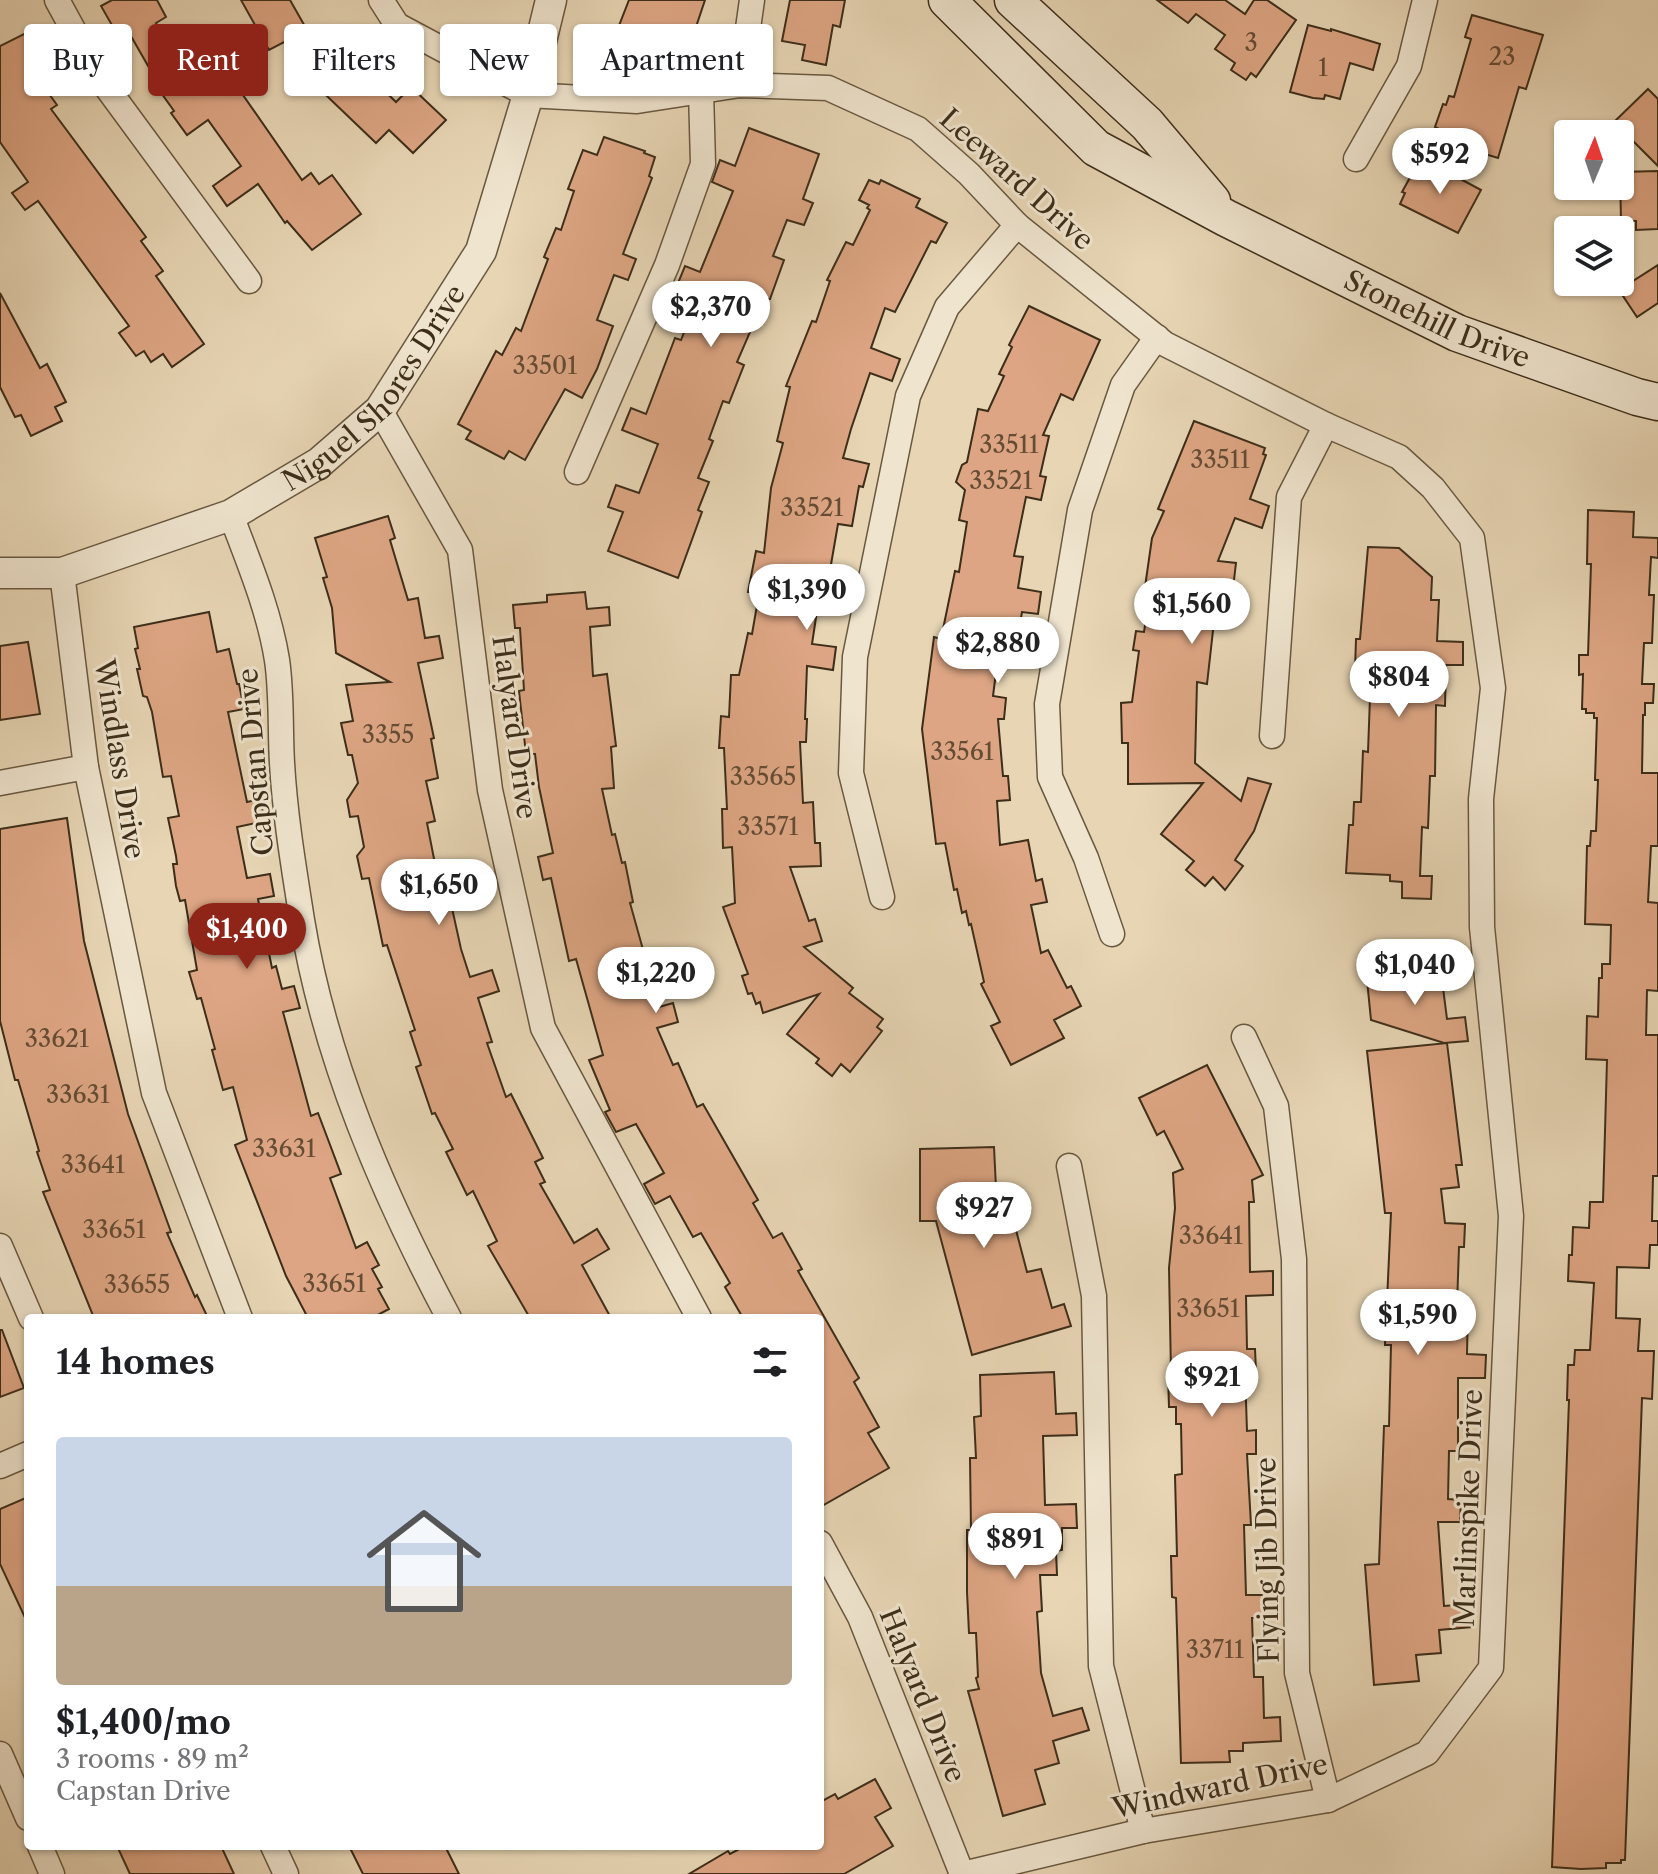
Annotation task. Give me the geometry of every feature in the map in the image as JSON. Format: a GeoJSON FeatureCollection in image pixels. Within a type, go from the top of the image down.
{"type":"FeatureCollection","features":[{"type":"Feature","properties":{"kind":"main road","name":"Stonehill Drive"},"geometry":{"type":"LineString","coordinates":[[947,0],[1096,148],[1226,218],[1457,333],[1658,402]]}},
{"type":"Feature","properties":{"kind":"main road","name":"Stonehill Drive"},"geometry":{"type":"LineString","coordinates":[[1013,0],[1147,124],[1226,218]]}},
{"type":"Feature","properties":{"kind":"street"},"geometry":{"type":"LineString","coordinates":[[57,0],[99,77],[249,281]]}},
{"type":"Feature","properties":{"kind":"street","name":"Leeward Drive"},"geometry":{"type":"LineString","coordinates":[[381,0],[397,25],[440,48]]}},
{"type":"Feature","properties":{"kind":"street","name":"Niguel Shores Drive"},"geometry":{"type":"LineString","coordinates":[[545,24],[551,0]]}},
{"type":"Feature","properties":{"kind":"street"},"geometry":{"type":"LineString","coordinates":[[749,24],[752,0]]}},
{"type":"Feature","properties":{"kind":"street"},"geometry":{"type":"LineString","coordinates":[[1356,159],[1409,66],[1419,1]]}},
{"type":"Feature","properties":{"kind":"street","name":"Leeward Drive"},"geometry":{"type":"LineString","coordinates":[[773,86],[828,88],[918,129],[969,174],[1017,225],[1157,337],[1326,425],[1399,457],[1433,488],[1472,538]]}},
{"type":"Feature","properties":{"kind":"street","name":"Niguel Shores Drive"},"geometry":{"type":"LineString","coordinates":[[0,573],[62,573],[231,515],[319,463],[380,410],[481,251],[528,96]]}},
{"type":"Feature","properties":{"kind":"street","name":"Leeward Drive"},"geometry":{"type":"LineString","coordinates":[[546,96],[637,101],[669,96]]}},
{"type":"Feature","properties":{"kind":"street"},"geometry":{"type":"LineString","coordinates":[[577,472],[667,265],[703,164],[701,96]]}},
{"type":"Feature","properties":{"kind":"street"},"geometry":{"type":"LineString","coordinates":[[882,897],[851,773],[858,642],[908,396],[947,307],[1017,225]]}},
{"type":"Feature","properties":{"kind":"street"},"geometry":{"type":"LineString","coordinates":[[1112,934],[1086,858],[1050,777],[1047,704],[1080,510],[1123,385],[1157,337]]}},
{"type":"Feature","properties":{"kind":"street","name":"Halyard Drive"},"geometry":{"type":"LineString","coordinates":[[380,410],[460,550],[490,790],[543,1028],[697,1314]]}},
{"type":"Feature","properties":{"kind":"street"},"geometry":{"type":"LineString","coordinates":[[1272,736],[1289,497],[1326,425]]}},
{"type":"Feature","properties":{"kind":"street","name":"Capstan Drive"},"geometry":{"type":"LineString","coordinates":[[231,515],[265,605],[277,661],[282,714],[282,765],[292,855],[319,999],[349,1096],[408,1241],[447,1314]]}},
{"type":"Feature","properties":{"kind":"street","name":"Marlinspike Drive"},"geometry":{"type":"LineString","coordinates":[[1472,538],[1493,688],[1481,799],[1482,927],[1511,1216],[1491,1668]]}},
{"type":"Feature","properties":{"kind":"street","name":"Windlass Drive"},"geometry":{"type":"LineString","coordinates":[[62,573],[86,767],[154,1093],[238,1314]]}},
{"type":"Feature","properties":{"kind":"street"},"geometry":{"type":"LineString","coordinates":[[0,783],[86,767]]}},
{"type":"Feature","properties":{"kind":"street","name":"Flying Jib Drive"},"geometry":{"type":"LineString","coordinates":[[1244,1037],[1276,1106],[1294,1259],[1297,1673],[1328,1800]]}},
{"type":"Feature","properties":{"kind":"street"},"geometry":{"type":"LineString","coordinates":[[1069,1166],[1094,1296],[1101,1666],[1143,1831]]}},
{"type":"Feature","properties":{"kind":"street"},"geometry":{"type":"LineString","coordinates":[[0,1246],[29,1314]]}},
{"type":"Feature","properties":{"kind":"street"},"geometry":{"type":"LineString","coordinates":[[0,1466],[24,1456]]}},
{"type":"Feature","properties":{"kind":"street","name":"Halyard Drive"},"geometry":{"type":"LineString","coordinates":[[824,1550],[860,1617],[962,1874]]}},
{"type":"Feature","properties":{"kind":"street","name":"Windward Drive"},"geometry":{"type":"LineString","coordinates":[[962,1874],[1143,1831],[1328,1800],[1427,1753],[1491,1668]]}},
{"type":"Feature","properties":{"kind":"street"},"geometry":{"type":"LineString","coordinates":[[0,1754],[24,1809]]}},
{"type":"Feature","properties":{"kind":"street"},"geometry":{"type":"LineString","coordinates":[[42,1850],[52,1874]]}},
{"type":"Feature","properties":{"kind":"street"},"geometry":{"type":"LineString","coordinates":[[275,1850],[286,1874]]}},
{"type":"Feature","properties":{"kind":"building"},"geometry":{"type":"Polygon","coordinates":[[[112,0],[157,0],[166,17],[157,24],[148,24],[148,66],[132,38],[132,24],[111,24],[101,6],[112,0]]]}},
{"type":"Feature","properties":{"kind":"building"},"geometry":{"type":"Polygon","coordinates":[[[241,0],[290,0],[304,24],[284,24],[284,42],[269,50],[268,24],[254,24],[241,0]]]}},
{"type":"Feature","properties":{"kind":"building"},"geometry":{"type":"Polygon","coordinates":[[[629,0],[705,0],[697,24],[620,24],[629,0]]]}},
{"type":"Feature","properties":{"kind":"building"},"geometry":{"type":"Polygon","coordinates":[[[790,0],[845,0],[840,27],[833,25],[826,65],[802,60],[805,45],[782,41],[790,0]]]}},
{"type":"Feature","properties":{"kind":"building"},"geometry":{"type":"Polygon","coordinates":[[[1157,0],[1225,0],[1245,14],[1254,0],[1267,0],[1296,20],[1256,77],[1251,73],[1246,80],[1231,70],[1235,63],[1215,49],[1225,35],[1196,14],[1188,23],[1157,0]]]}},
{"type":"Feature","properties":{"kind":"building"},"geometry":{"type":"Polygon","coordinates":[[[1472,15],[1543,35],[1526,89],[1519,87],[1498,158],[1436,139],[1439,129],[1435,127],[1443,104],[1446,105],[1449,96],[1454,97],[1471,39],[1465,37],[1472,15]]]}},
{"type":"Feature","properties":{"kind":"building"},"geometry":{"type":"Polygon","coordinates":[[[1308,25],[1380,44],[1373,70],[1350,63],[1340,99],[1325,95],[1324,99],[1313,98],[1290,92],[1308,25]]]}},
{"type":"Feature","properties":{"kind":"building"},"geometry":{"type":"Polygon","coordinates":[[[24,34],[24,96],[51,96],[57,105],[51,109],[146,237],[141,241],[163,271],[156,276],[204,344],[172,367],[163,354],[151,362],[144,351],[136,356],[119,333],[129,326],[38,201],[25,210],[12,193],[28,182],[0,142],[0,46],[24,34]]]}},
{"type":"Feature","properties":{"kind":"building"},"geometry":{"type":"Polygon","coordinates":[[[1648,89],[1658,99],[1658,166],[1634,142],[1634,120],[1616,120],[1648,89]]]}},
{"type":"Feature","properties":{"kind":"building"},"geometry":{"type":"Polygon","coordinates":[[[163,96],[244,96],[302,180],[311,173],[319,184],[332,175],[361,214],[312,250],[287,221],[285,223],[258,184],[227,206],[213,186],[241,166],[208,120],[187,135],[171,113],[174,111],[163,96]]]}},
{"type":"Feature","properties":{"kind":"building"},"geometry":{"type":"Polygon","coordinates":[[[327,96],[390,96],[396,102],[402,96],[421,96],[446,120],[413,153],[389,130],[376,143],[327,96]]]}},
{"type":"Feature","properties":{"kind":"building"},"geometry":{"type":"Polygon","coordinates":[[[749,128],[819,154],[803,199],[813,203],[804,225],[787,220],[773,256],[784,260],[770,299],[767,299],[757,327],[753,325],[737,362],[744,365],[729,403],[723,401],[709,439],[713,441],[698,478],[709,482],[698,510],[702,512],[678,578],[608,551],[623,512],[608,507],[616,485],[639,493],[658,444],[622,430],[631,408],[646,414],[675,338],[681,340],[698,297],[676,288],[685,266],[700,272],[733,191],[712,182],[720,160],[735,166],[749,128]]]}},
{"type":"Feature","properties":{"kind":"building"},"geometry":{"type":"Polygon","coordinates":[[[604,137],[655,157],[649,176],[652,178],[623,254],[636,259],[628,280],[614,275],[597,320],[613,326],[582,398],[565,389],[525,460],[509,451],[504,459],[466,439],[471,431],[458,424],[496,351],[502,355],[516,328],[521,331],[548,259],[544,257],[556,228],[561,230],[574,191],[568,189],[583,150],[597,155],[604,137]]]}},
{"type":"Feature","properties":{"kind":"building"},"geometry":{"type":"Polygon","coordinates":[[[1429,162],[1481,190],[1458,233],[1400,204],[1405,193],[1402,192],[1413,172],[1416,173],[1420,165],[1427,168],[1429,162]]]}},
{"type":"Feature","properties":{"kind":"building"},"geometry":{"type":"Polygon","coordinates":[[[1658,171],[1658,229],[1636,230],[1634,216],[1621,216],[1621,200],[1634,200],[1634,172],[1658,171]]]}},
{"type":"Feature","properties":{"kind":"building"},"geometry":{"type":"Polygon","coordinates":[[[869,180],[879,184],[881,180],[920,199],[916,207],[947,223],[936,243],[931,241],[895,312],[885,308],[871,348],[900,359],[892,381],[870,373],[851,429],[843,458],[869,464],[863,487],[859,486],[852,526],[838,524],[824,605],[818,604],[812,644],[836,647],[833,670],[807,666],[806,742],[800,742],[803,803],[813,802],[815,843],[820,843],[821,866],[790,867],[809,921],[815,919],[822,941],[804,947],[853,988],[849,993],[883,1019],[877,1027],[882,1031],[850,1072],[841,1064],[832,1076],[816,1063],[819,1059],[787,1034],[819,994],[763,1013],[760,1002],[756,1004],[752,993],[748,994],[742,976],[748,974],[723,907],[735,903],[732,847],[723,848],[722,809],[727,809],[724,748],[719,748],[721,716],[729,717],[731,675],[739,675],[748,633],[752,634],[759,594],[748,592],[756,551],[764,553],[771,488],[783,443],[777,441],[790,387],[786,386],[812,321],[816,322],[830,281],[827,280],[846,242],[853,245],[870,210],[867,208],[869,205],[859,200],[869,180]]]}},
{"type":"Feature","properties":{"kind":"building"},"geometry":{"type":"Polygon","coordinates":[[[1658,265],[1658,303],[1637,317],[1623,296],[1634,296],[1634,280],[1658,265]]]}},
{"type":"Feature","properties":{"kind":"building"},"geometry":{"type":"Polygon","coordinates":[[[0,293],[40,368],[47,364],[66,402],[55,407],[62,421],[31,436],[21,415],[15,417],[0,387],[0,293]]]}},
{"type":"Feature","properties":{"kind":"building"},"geometry":{"type":"Polygon","coordinates":[[[1029,306],[1100,340],[1073,400],[1061,394],[1043,435],[1049,436],[1040,476],[1046,477],[1041,500],[1026,497],[1014,556],[1023,557],[1018,588],[1041,592],[1038,614],[1022,612],[1015,652],[999,649],[993,696],[1006,698],[1004,719],[998,719],[1003,776],[1008,776],[1010,800],[997,801],[1000,845],[1028,840],[1036,881],[1042,879],[1047,902],[1031,905],[1041,953],[1048,950],[1067,988],[1071,986],[1081,1006],[1054,1020],[1064,1038],[1011,1065],[991,1026],[1000,1022],[981,984],[984,982],[971,924],[966,911],[962,913],[957,889],[954,890],[945,843],[936,844],[922,729],[934,637],[941,639],[955,571],[959,572],[967,522],[959,520],[965,490],[956,482],[962,465],[967,462],[978,409],[988,411],[1004,376],[999,374],[1012,347],[1009,345],[1029,306]]]}},
{"type":"Feature","properties":{"kind":"building"},"geometry":{"type":"Polygon","coordinates":[[[1194,421],[1265,448],[1263,454],[1266,455],[1250,499],[1269,506],[1262,528],[1235,518],[1218,561],[1236,563],[1233,588],[1218,586],[1207,684],[1197,682],[1195,763],[1241,801],[1248,778],[1271,784],[1254,831],[1235,860],[1243,866],[1225,890],[1213,877],[1205,886],[1186,870],[1194,861],[1161,834],[1203,783],[1128,784],[1128,743],[1122,743],[1121,703],[1132,702],[1139,651],[1133,650],[1136,631],[1144,632],[1150,594],[1144,594],[1152,538],[1164,511],[1158,509],[1194,421]]]}},
{"type":"Feature","properties":{"kind":"building"},"geometry":{"type":"Polygon","coordinates":[[[1588,510],[1634,512],[1633,537],[1658,538],[1658,558],[1651,557],[1649,595],[1654,595],[1652,643],[1644,643],[1642,684],[1654,684],[1653,703],[1645,703],[1643,715],[1642,773],[1658,773],[1658,846],[1651,846],[1648,902],[1658,903],[1658,991],[1647,990],[1646,1035],[1658,1035],[1658,1176],[1653,1176],[1652,1221],[1658,1221],[1658,1245],[1650,1245],[1649,1268],[1617,1267],[1616,1318],[1640,1319],[1638,1351],[1654,1351],[1652,1399],[1642,1398],[1625,1860],[1606,1863],[1606,1868],[1581,1869],[1552,1867],[1568,1365],[1574,1365],[1575,1350],[1590,1350],[1594,1283],[1568,1281],[1569,1255],[1572,1255],[1573,1227],[1589,1228],[1590,1202],[1603,1202],[1607,1060],[1586,1059],[1587,1016],[1598,1017],[1602,964],[1610,964],[1611,925],[1585,924],[1587,846],[1590,846],[1591,831],[1596,831],[1598,780],[1595,780],[1597,718],[1594,718],[1594,713],[1586,713],[1586,709],[1582,709],[1583,674],[1579,675],[1579,655],[1588,655],[1591,564],[1587,564],[1588,510]]]}},
{"type":"Feature","properties":{"kind":"building"},"geometry":{"type":"Polygon","coordinates":[[[388,516],[395,538],[390,540],[408,600],[418,598],[425,638],[439,636],[443,658],[418,663],[434,738],[431,739],[438,778],[426,781],[435,821],[427,823],[436,869],[467,863],[472,885],[448,890],[470,977],[492,970],[499,991],[478,998],[492,1042],[487,1043],[506,1097],[511,1094],[543,1158],[535,1162],[545,1182],[540,1184],[574,1243],[597,1229],[609,1249],[582,1265],[609,1314],[528,1314],[488,1246],[497,1241],[473,1191],[467,1195],[446,1152],[453,1149],[435,1113],[432,1114],[416,1067],[421,1065],[410,1032],[415,1030],[387,945],[383,946],[369,878],[362,879],[357,856],[364,847],[358,816],[350,817],[347,800],[358,783],[341,723],[353,721],[346,685],[390,682],[336,653],[332,608],[323,578],[327,577],[315,538],[388,516]]]}},
{"type":"Feature","properties":{"kind":"building"},"geometry":{"type":"Polygon","coordinates":[[[1368,547],[1399,548],[1432,577],[1431,600],[1439,600],[1437,641],[1463,642],[1463,665],[1446,665],[1445,706],[1436,705],[1435,776],[1430,776],[1428,828],[1422,827],[1420,876],[1432,876],[1431,899],[1402,898],[1402,882],[1390,881],[1390,875],[1346,873],[1349,825],[1353,825],[1354,802],[1361,802],[1363,751],[1368,752],[1371,670],[1355,670],[1368,547]]]}},
{"type":"Feature","properties":{"kind":"building"},"geometry":{"type":"Polygon","coordinates":[[[585,592],[587,609],[609,607],[610,625],[590,627],[593,676],[607,674],[616,746],[611,747],[614,788],[602,789],[612,835],[615,834],[622,863],[625,862],[633,902],[630,903],[659,1007],[673,1003],[678,1022],[657,1028],[673,1065],[678,1063],[697,1107],[703,1104],[758,1200],[753,1203],[773,1238],[782,1233],[802,1269],[798,1271],[823,1314],[741,1314],[725,1287],[730,1283],[701,1233],[693,1237],[670,1196],[655,1204],[644,1184],[664,1173],[636,1124],[616,1132],[605,1112],[610,1110],[589,1060],[603,1055],[576,959],[569,961],[551,878],[543,880],[538,857],[553,853],[535,754],[526,754],[519,691],[524,690],[520,628],[515,628],[513,605],[547,602],[547,595],[585,592]]]}},
{"type":"Feature","properties":{"kind":"building"},"geometry":{"type":"Polygon","coordinates":[[[209,612],[217,652],[229,649],[244,709],[228,712],[247,802],[260,799],[265,821],[237,827],[247,878],[270,874],[274,896],[258,899],[272,968],[276,966],[282,989],[294,986],[300,1008],[283,1012],[311,1116],[318,1113],[341,1174],[330,1178],[356,1248],[367,1242],[379,1265],[372,1269],[389,1309],[380,1314],[306,1314],[286,1276],[235,1145],[247,1140],[233,1087],[223,1090],[201,998],[197,999],[189,972],[197,970],[185,900],[180,901],[176,886],[173,864],[177,864],[168,818],[179,816],[171,776],[163,777],[152,712],[147,697],[143,696],[137,669],[140,669],[134,627],[209,612]]]}},
{"type":"Feature","properties":{"kind":"building"},"geometry":{"type":"Polygon","coordinates":[[[28,642],[40,714],[0,720],[0,646],[28,642]]]}},
{"type":"Feature","properties":{"kind":"building"},"geometry":{"type":"Polygon","coordinates":[[[67,818],[84,941],[128,1114],[171,1232],[167,1233],[195,1297],[197,1295],[206,1314],[92,1314],[43,1192],[50,1190],[0,1021],[0,829],[67,818]]]}},
{"type":"Feature","properties":{"kind":"building"},"geometry":{"type":"Polygon","coordinates":[[[1441,972],[1447,1019],[1465,1017],[1468,1041],[1444,1043],[1371,1020],[1367,980],[1441,972]]]}},
{"type":"Feature","properties":{"kind":"building"},"geometry":{"type":"Polygon","coordinates":[[[1447,1043],[1462,1165],[1456,1165],[1459,1187],[1441,1189],[1445,1223],[1465,1224],[1464,1247],[1459,1247],[1457,1306],[1468,1306],[1467,1354],[1486,1355],[1485,1378],[1458,1378],[1458,1451],[1449,1451],[1448,1499],[1461,1500],[1460,1522],[1438,1522],[1444,1606],[1470,1604],[1472,1627],[1439,1630],[1441,1653],[1416,1655],[1419,1681],[1374,1685],[1365,1565],[1379,1564],[1384,1426],[1389,1426],[1391,1345],[1385,1345],[1391,1213],[1385,1213],[1367,1051],[1447,1043]]]}},
{"type":"Feature","properties":{"kind":"building"},"geometry":{"type":"Polygon","coordinates":[[[1207,1065],[1263,1175],[1252,1180],[1254,1202],[1249,1202],[1250,1272],[1273,1271],[1273,1295],[1246,1296],[1247,1349],[1255,1349],[1256,1372],[1245,1372],[1247,1431],[1256,1430],[1256,1454],[1247,1454],[1251,1525],[1244,1525],[1246,1595],[1276,1595],[1276,1618],[1252,1618],[1254,1677],[1263,1677],[1264,1718],[1280,1717],[1281,1741],[1243,1743],[1243,1751],[1229,1751],[1230,1762],[1181,1763],[1176,1598],[1172,1597],[1171,1556],[1177,1556],[1175,1475],[1182,1474],[1181,1424],[1176,1424],[1176,1407],[1169,1407],[1168,1373],[1171,1373],[1169,1268],[1175,1208],[1173,1173],[1183,1169],[1164,1131],[1157,1135],[1139,1098],[1207,1065]]]}},
{"type":"Feature","properties":{"kind":"building"},"geometry":{"type":"Polygon","coordinates":[[[994,1147],[996,1188],[1015,1187],[1016,1230],[1027,1272],[1041,1269],[1052,1308],[1064,1304],[1071,1326],[972,1355],[936,1221],[920,1221],[920,1149],[994,1147]]]}},
{"type":"Feature","properties":{"kind":"building"},"geometry":{"type":"Polygon","coordinates":[[[824,1317],[859,1378],[854,1382],[879,1427],[868,1433],[889,1468],[824,1505],[824,1317]]]}},
{"type":"Feature","properties":{"kind":"building"},"geometry":{"type":"Polygon","coordinates":[[[0,1330],[24,1388],[0,1397],[0,1330]]]}},
{"type":"Feature","properties":{"kind":"building"},"geometry":{"type":"Polygon","coordinates":[[[1054,1372],[1056,1414],[1076,1413],[1077,1435],[1043,1436],[1045,1505],[1076,1504],[1077,1528],[1062,1528],[1062,1550],[1056,1551],[1057,1575],[1040,1575],[1042,1611],[1037,1612],[1041,1673],[1053,1716],[1082,1708],[1089,1730],[1053,1741],[1059,1763],[1035,1770],[1045,1804],[1003,1816],[968,1691],[979,1689],[976,1678],[976,1633],[969,1633],[967,1592],[967,1530],[971,1530],[970,1458],[976,1458],[974,1417],[981,1416],[980,1375],[1054,1372]]]}},
{"type":"Feature","properties":{"kind":"building"},"geometry":{"type":"Polygon","coordinates":[[[24,1499],[24,1615],[0,1564],[0,1509],[24,1499]]]}},
{"type":"Feature","properties":{"kind":"building"},"geometry":{"type":"Polygon","coordinates":[[[875,1779],[891,1808],[875,1817],[893,1846],[844,1874],[689,1874],[728,1851],[730,1854],[738,1850],[824,1850],[824,1800],[835,1794],[838,1799],[875,1779]]]}},
{"type":"Feature","properties":{"kind":"building"},"geometry":{"type":"Polygon","coordinates":[[[119,1850],[223,1850],[234,1874],[130,1874],[119,1850]]]}},
{"type":"Feature","properties":{"kind":"building"},"geometry":{"type":"Polygon","coordinates":[[[351,1850],[447,1850],[459,1874],[363,1874],[351,1850]]]}}]}
